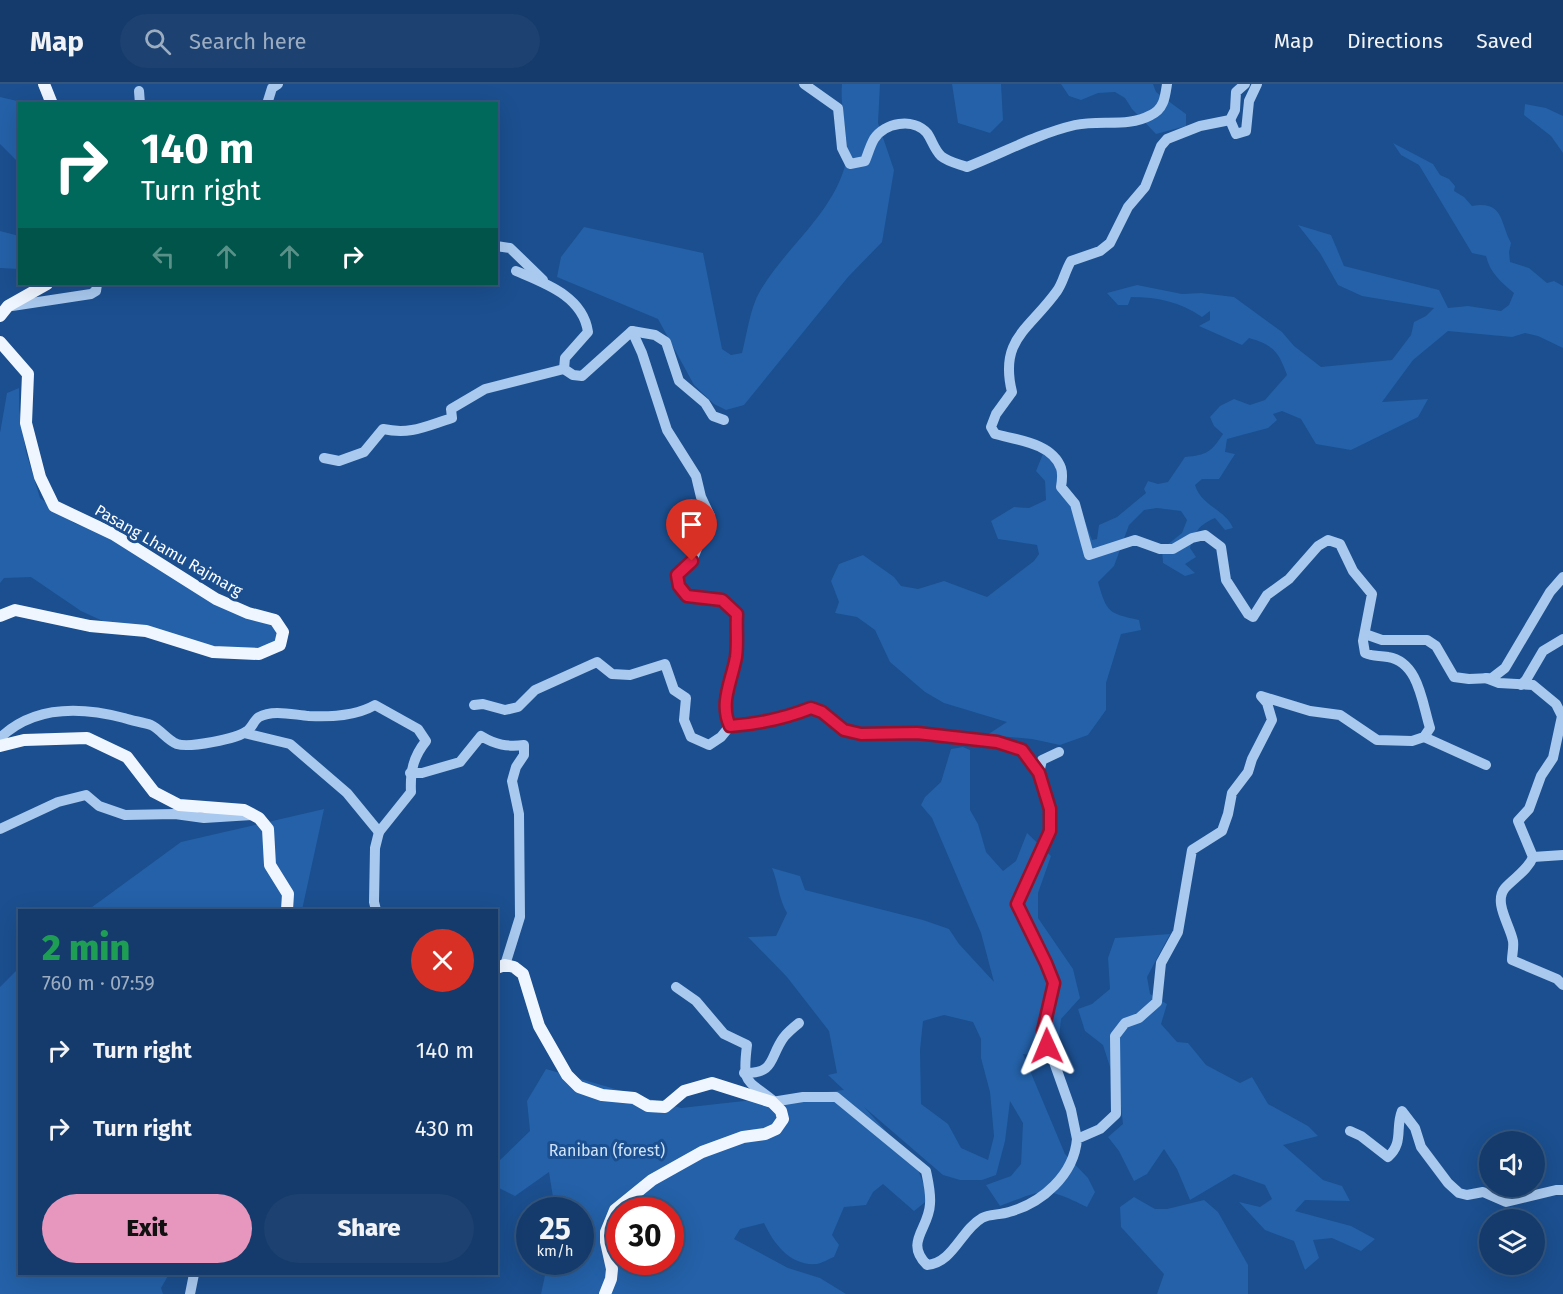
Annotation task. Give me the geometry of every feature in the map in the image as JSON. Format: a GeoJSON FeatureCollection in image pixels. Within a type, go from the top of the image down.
{"type":"FeatureCollection","features":[{"type":"Feature","properties":{"kind":"main road"},"geometry":{"type":"LineString","coordinates":[[44,84],[51,102]]}},
{"type":"Feature","properties":{"kind":"main road"},"geometry":{"type":"LineString","coordinates":[[4,311],[45,285]]}},
{"type":"Feature","properties":{"kind":"main road","name":"Pasang Lhamu Rajmarg"},"geometry":{"type":"LineString","coordinates":[[0,342],[28,374],[26,423],[40,477],[54,506],[113,534],[216,599],[248,613],[275,620],[283,632],[280,645],[259,654],[213,652],[146,631],[90,626],[24,610],[15,610],[0,616]]}},
{"type":"Feature","properties":{"kind":"main road"},"geometry":{"type":"LineString","coordinates":[[0,746],[24,740],[87,738],[127,757],[154,792],[179,805],[244,810],[264,821],[268,829],[270,865],[288,894],[287,909]]}},
{"type":"Feature","properties":{"kind":"main road"},"geometry":{"type":"LineString","coordinates":[[501,967],[514,967],[523,974],[539,1026],[567,1075],[579,1087],[602,1095],[634,1098],[648,1106],[665,1107],[684,1091],[712,1083],[774,1102],[781,1112],[783,1119],[777,1129],[765,1134],[743,1137],[702,1152],[652,1180],[615,1210],[606,1232],[612,1269],[611,1279],[604,1294]]}},
{"type":"Feature","properties":{"kind":"street"},"geometry":{"type":"LineString","coordinates":[[268,102],[272,87],[278,84]]}},
{"type":"Feature","properties":{"kind":"street"},"geometry":{"type":"LineString","coordinates":[[804,84],[838,108],[842,148],[850,164],[865,161],[874,138],[889,126],[899,123],[912,124],[926,133],[931,144],[943,158],[967,167],[1043,135],[1077,124],[1134,123],[1154,114],[1164,102],[1167,84]]}},
{"type":"Feature","properties":{"kind":"street"},"geometry":{"type":"LineString","coordinates":[[1245,84],[1236,92],[1235,110],[1230,120],[1236,134],[1246,131],[1249,101],[1257,84]]}},
{"type":"Feature","properties":{"kind":"street"},"geometry":{"type":"LineString","coordinates":[[139,91],[140,102]]}},
{"type":"Feature","properties":{"kind":"street"},"geometry":{"type":"LineString","coordinates":[[1077,1139],[1100,1129],[1116,1114],[1115,1036],[1125,1023],[1139,1018],[1156,1002],[1161,963],[1178,932],[1192,850],[1222,831],[1232,793],[1248,772],[1252,759],[1272,720],[1267,703],[1261,696],[1310,711],[1340,715],[1377,740],[1412,741],[1424,737],[1430,728],[1411,670],[1402,662],[1388,656],[1375,657],[1365,653],[1365,634],[1372,594],[1353,571],[1340,544],[1328,540],[1318,546],[1289,579],[1267,595],[1253,617],[1248,614],[1226,580],[1221,547],[1205,535],[1192,538],[1173,549],[1160,549],[1135,540],[1089,555],[1075,504],[1061,487],[1062,470],[1056,459],[1046,450],[1034,444],[995,434],[991,427],[996,414],[1012,392],[1008,377],[1011,348],[1058,289],[1071,261],[1100,251],[1110,243],[1128,207],[1145,187],[1161,146],[1167,139],[1200,126],[1230,120]]}},
{"type":"Feature","properties":{"kind":"street"},"geometry":{"type":"LineString","coordinates":[[498,246],[510,248],[547,285]]}},
{"type":"Feature","properties":{"kind":"street"},"geometry":{"type":"LineString","coordinates":[[516,271],[563,294],[580,309],[588,332],[565,358],[564,369]]}},
{"type":"Feature","properties":{"kind":"street"},"geometry":{"type":"LineString","coordinates":[[4,311],[91,294],[96,291],[98,285]]}},
{"type":"Feature","properties":{"kind":"street"},"geometry":{"type":"LineString","coordinates":[[324,458],[339,461],[364,452],[383,429],[401,433],[422,429],[452,418],[451,410],[485,389],[564,369],[573,375],[582,376],[632,331]]}},
{"type":"Feature","properties":{"kind":"street"},"geometry":{"type":"LineString","coordinates":[[632,331],[655,335],[666,342],[679,381],[705,403],[713,416],[724,420]]}},
{"type":"Feature","properties":{"kind":"street"},"geometry":{"type":"LineString","coordinates":[[632,331],[642,353],[666,430],[696,476],[701,497],[710,516],[692,561],[677,575],[679,586],[687,596],[722,600],[737,614],[736,656],[729,680],[725,715],[730,726]]}},
{"type":"Feature","properties":{"kind":"street"},"geometry":{"type":"LineString","coordinates":[[1365,634],[1382,640],[1428,640],[1436,646],[1454,677],[1492,678],[1505,668],[1550,592],[1563,577]]}},
{"type":"Feature","properties":{"kind":"street"},"geometry":{"type":"LineString","coordinates":[[1521,685],[1544,651],[1563,639]]}},
{"type":"Feature","properties":{"kind":"street"},"geometry":{"type":"LineString","coordinates":[[474,705],[483,704],[505,710],[518,706],[535,690],[597,662],[612,674],[630,675],[666,664],[674,690],[686,698],[684,720],[691,737],[709,745],[721,737],[730,726],[759,724],[811,708],[822,712],[844,730],[861,734],[917,733],[997,742],[1022,750],[1039,773],[1050,809],[1050,831],[1017,904],[1054,983],[1043,1031],[1071,1110],[1077,1139],[1076,1154],[1057,1185],[1010,1212],[983,1217],[966,1231],[944,1259],[927,1265],[920,1257],[917,1244],[931,1205],[926,1171],[836,1097],[803,1097],[774,1102],[751,1086],[744,1073],[747,1045],[724,1034],[696,1001],[676,987]]}},
{"type":"Feature","properties":{"kind":"street"},"geometry":{"type":"LineString","coordinates":[[1486,678],[1499,683],[1533,685],[1556,704],[1563,716],[1553,758],[1541,776],[1529,809],[1518,821],[1533,857],[1530,865],[1504,890],[1500,897],[1500,906],[1505,913],[1514,943],[1512,960],[1557,979],[1563,985]]}},
{"type":"Feature","properties":{"kind":"street"},"geometry":{"type":"LineString","coordinates":[[0,738],[43,713],[71,710],[96,711],[152,726],[178,744],[227,741],[244,733],[259,717],[280,713],[337,716],[363,712],[375,705],[418,729],[426,741],[417,752],[410,773],[411,792],[379,832],[375,848],[376,909]]}},
{"type":"Feature","properties":{"kind":"street"},"geometry":{"type":"LineString","coordinates":[[244,733],[290,744],[347,793],[379,832]]}},
{"type":"Feature","properties":{"kind":"street"},"geometry":{"type":"LineString","coordinates":[[410,773],[422,773],[460,762],[481,736],[494,744],[508,747],[524,745],[524,755],[516,767],[512,782],[519,814],[520,917],[501,967]]}},
{"type":"Feature","properties":{"kind":"street"},"geometry":{"type":"LineString","coordinates":[[1424,737],[1486,765]]}},
{"type":"Feature","properties":{"kind":"street"},"geometry":{"type":"LineString","coordinates":[[1039,773],[1042,760],[1059,752]]}},
{"type":"Feature","properties":{"kind":"street"},"geometry":{"type":"LineString","coordinates":[[0,829],[58,802],[86,795],[99,806],[125,815],[175,814],[204,818],[252,815]]}},
{"type":"Feature","properties":{"kind":"street"},"geometry":{"type":"LineString","coordinates":[[1533,857],[1563,855]]}},
{"type":"Feature","properties":{"kind":"street"},"geometry":{"type":"LineString","coordinates":[[744,1073],[756,1073],[771,1065],[783,1038],[799,1023]]}},
{"type":"Feature","properties":{"kind":"street"},"geometry":{"type":"LineString","coordinates":[[1350,1131],[1361,1136],[1388,1157],[1399,1143],[1402,1111],[1415,1128],[1421,1147],[1448,1183],[1459,1193],[1467,1195],[1483,1192],[1506,1202],[1563,1190]]}},
{"type":"Feature","properties":{"kind":"street"},"geometry":{"type":"LineString","coordinates":[[190,1294],[194,1275]]}},
{"type":"Feature","properties":{"kind":"green space"},"geometry":{"type":"Polygon","coordinates":[[[842,84],[880,84],[878,123],[894,170],[882,242],[848,277],[744,405],[726,410],[714,404],[694,385],[658,319],[557,277],[561,257],[584,227],[703,253],[722,349],[731,355],[742,353],[751,313],[760,291],[815,221],[835,191],[842,175],[847,152],[842,84]]]}},
{"type":"Feature","properties":{"kind":"green space"},"geometry":{"type":"Polygon","coordinates":[[[952,84],[1001,84],[1003,120],[990,133],[958,123],[952,84]]]}},
{"type":"Feature","properties":{"kind":"green space"},"geometry":{"type":"Polygon","coordinates":[[[1061,84],[1153,84],[1156,92],[1186,114],[1186,126],[1156,134],[1132,109],[1125,98],[1115,92],[1098,93],[1081,100],[1069,96],[1061,84]]]}},
{"type":"Feature","properties":{"kind":"green space"},"geometry":{"type":"Polygon","coordinates":[[[0,97],[22,102],[18,102],[18,162],[0,144],[0,97]]]}},
{"type":"Feature","properties":{"kind":"green space"},"geometry":{"type":"Polygon","coordinates":[[[1525,104],[1546,108],[1563,116],[1563,153],[1551,136],[1524,115],[1525,104]]]}},
{"type":"Feature","properties":{"kind":"green space"},"geometry":{"type":"Polygon","coordinates":[[[1393,143],[1433,164],[1440,175],[1449,179],[1455,186],[1454,191],[1472,206],[1490,206],[1496,210],[1511,243],[1510,262],[1529,268],[1547,283],[1554,281],[1563,286],[1563,348],[1538,336],[1525,333],[1512,337],[1448,331],[1413,360],[1382,402],[1428,399],[1418,417],[1351,450],[1316,444],[1301,419],[1282,411],[1273,414],[1277,420],[1268,428],[1227,439],[1225,452],[1235,454],[1219,479],[1202,479],[1195,485],[1202,498],[1225,516],[1233,528],[1225,530],[1215,518],[1198,529],[1190,548],[1196,557],[1185,564],[1195,573],[1185,576],[1163,563],[1162,549],[1182,533],[1187,520],[1181,511],[1157,508],[1144,510],[1129,525],[1114,566],[1098,582],[1110,610],[1139,620],[1141,630],[1121,634],[1106,683],[1106,710],[1088,735],[1060,745],[1032,739],[987,735],[1007,722],[944,703],[925,692],[890,662],[875,630],[857,617],[835,613],[839,602],[831,581],[839,564],[863,555],[894,577],[901,586],[918,589],[944,581],[987,597],[1034,561],[1039,554],[1037,545],[998,539],[991,521],[1014,507],[1029,508],[1046,500],[1045,481],[1036,471],[1047,444],[1060,457],[1067,492],[1082,513],[1092,540],[1097,539],[1099,525],[1117,517],[1146,493],[1144,489],[1148,481],[1158,484],[1168,482],[1185,457],[1204,454],[1215,445],[1223,434],[1214,426],[1210,417],[1220,406],[1234,399],[1250,405],[1265,400],[1287,375],[1278,355],[1270,347],[1249,338],[1242,345],[1199,326],[1210,320],[1210,311],[1202,317],[1177,304],[1141,297],[1131,297],[1128,305],[1118,305],[1107,293],[1137,285],[1182,294],[1201,293],[1234,297],[1282,332],[1294,346],[1321,367],[1392,360],[1411,335],[1414,322],[1426,316],[1434,308],[1362,296],[1338,285],[1320,253],[1298,225],[1331,235],[1344,266],[1439,290],[1448,308],[1468,306],[1501,311],[1509,305],[1514,293],[1493,272],[1486,256],[1472,253],[1419,165],[1401,155],[1393,143]]]}},
{"type":"Feature","properties":{"kind":"green space"},"geometry":{"type":"Polygon","coordinates":[[[0,231],[18,236],[18,269],[0,268],[0,231]]]}},
{"type":"Feature","properties":{"kind":"green space"},"geometry":{"type":"Polygon","coordinates":[[[19,388],[19,409],[26,452],[40,498],[74,523],[114,538],[269,623],[277,630],[277,639],[269,645],[257,648],[213,648],[146,626],[105,622],[81,611],[31,577],[4,578],[0,583],[0,433],[7,393],[19,388]]]}},
{"type":"Feature","properties":{"kind":"green space","name":"Raniban (forest)"},"geometry":{"type":"Polygon","coordinates":[[[963,747],[970,750],[970,810],[978,824],[986,852],[1003,871],[1016,861],[1027,833],[1051,856],[1038,893],[1038,918],[1073,969],[1080,998],[1061,1019],[1057,1057],[1023,1054],[1065,1154],[1088,1178],[1095,1192],[1087,1207],[1062,1196],[1044,1192],[1000,1206],[986,1185],[1011,1176],[1021,1164],[1023,1123],[1010,1101],[1005,1141],[996,1175],[982,1180],[960,1180],[943,1175],[864,1107],[916,1164],[929,1199],[914,1211],[883,1184],[873,1192],[866,1205],[844,1207],[832,1235],[839,1245],[834,1257],[817,1264],[807,1264],[784,1252],[764,1223],[740,1229],[734,1239],[788,1268],[820,1278],[846,1294],[541,1294],[545,1275],[594,1275],[594,1197],[553,1197],[549,1172],[515,1196],[498,1188],[498,1162],[530,1131],[527,1101],[546,1069],[681,1108],[844,1090],[828,1075],[837,1073],[829,1031],[787,977],[748,937],[776,936],[787,913],[772,868],[800,876],[805,890],[923,920],[949,929],[959,944],[994,982],[981,933],[932,818],[921,805],[925,797],[941,782],[951,749],[963,747]],[[944,1015],[923,1021],[920,1050],[921,1104],[948,1124],[961,1148],[988,1160],[994,1136],[990,1092],[981,1058],[981,1039],[973,1022],[944,1015]]]}},
{"type":"Feature","properties":{"kind":"green space"},"geometry":{"type":"Polygon","coordinates":[[[324,809],[302,909],[89,909],[181,842],[324,809]]]}},
{"type":"Feature","properties":{"kind":"green space"},"geometry":{"type":"Polygon","coordinates":[[[1170,934],[1147,977],[1150,994],[1167,1004],[1161,1024],[1177,1042],[1188,1043],[1206,1065],[1240,1083],[1252,1077],[1268,1104],[1308,1126],[1318,1136],[1283,1145],[1323,1180],[1342,1186],[1350,1201],[1305,1200],[1295,1211],[1351,1226],[1375,1239],[1361,1251],[1332,1238],[1313,1240],[1319,1258],[1305,1270],[1294,1241],[1265,1230],[1239,1202],[1260,1207],[1272,1199],[1265,1185],[1234,1174],[1190,1200],[1177,1169],[1164,1149],[1147,1174],[1134,1181],[1119,1151],[1108,1137],[1123,1124],[1120,1098],[1103,1045],[1085,1031],[1078,1009],[1092,1004],[1110,989],[1108,958],[1115,938],[1170,934]]]}},
{"type":"Feature","properties":{"kind":"green space"},"geometry":{"type":"Polygon","coordinates":[[[18,969],[18,1275],[168,1275],[161,1288],[163,1294],[0,1294],[0,987],[18,969]]]}},
{"type":"Feature","properties":{"kind":"green space"},"geometry":{"type":"Polygon","coordinates":[[[1134,1197],[1155,1209],[1167,1209],[1204,1200],[1218,1212],[1248,1265],[1248,1294],[1157,1294],[1164,1274],[1121,1227],[1120,1207],[1134,1197]]]}},
{"type":"Feature","properties":{"kind":"route"},"geometry":{"type":"LineString","coordinates":[[692,561],[677,575],[679,586],[687,596],[722,600],[737,614],[736,656],[729,680],[725,715],[730,726],[759,724],[811,708],[822,712],[844,730],[861,734],[917,733],[997,742],[1022,750],[1039,773],[1050,809],[1050,831],[1017,904],[1054,983],[1043,1031],[1047,1046]]}}]}
